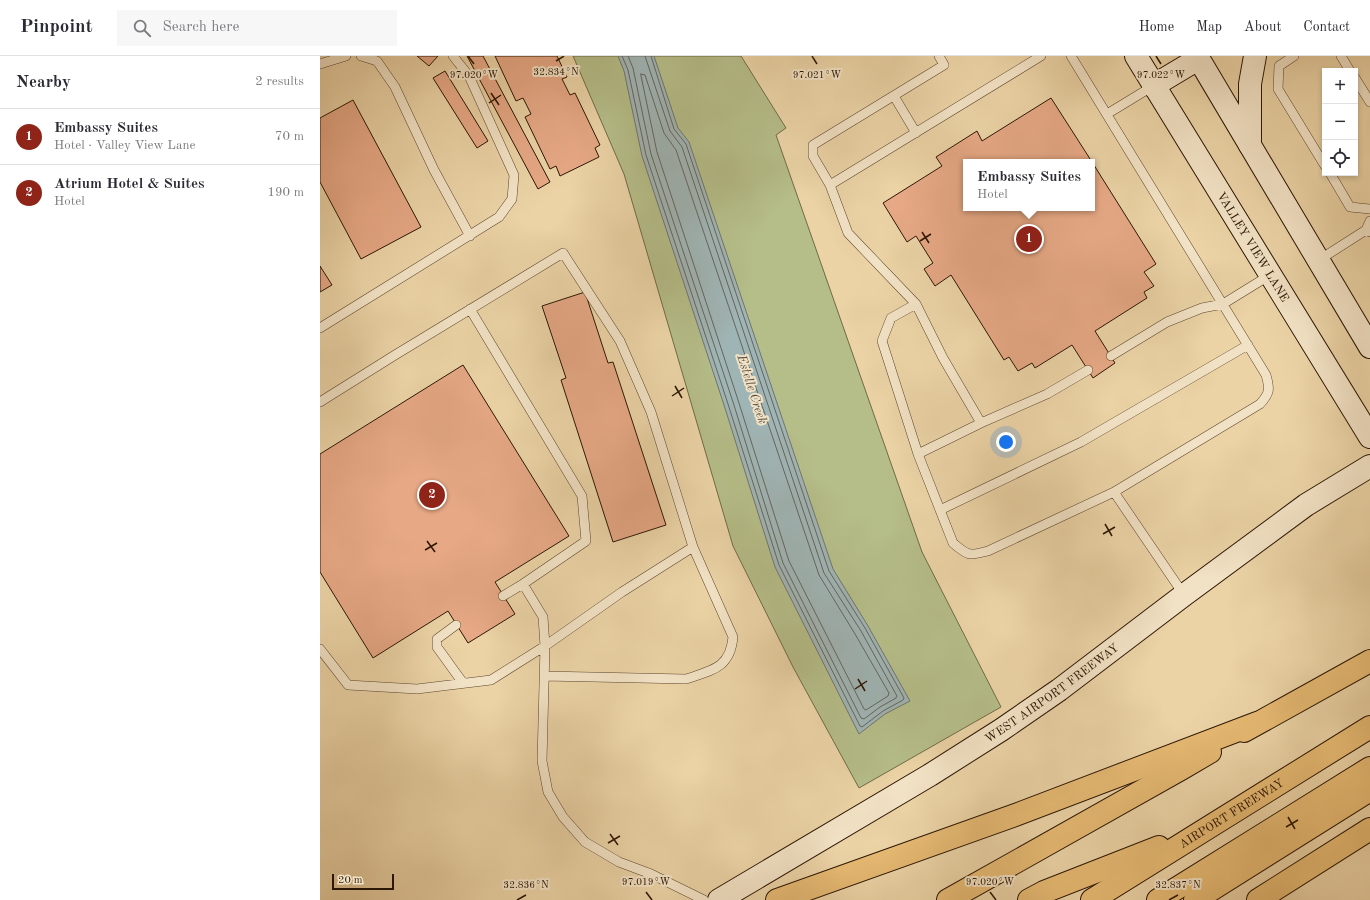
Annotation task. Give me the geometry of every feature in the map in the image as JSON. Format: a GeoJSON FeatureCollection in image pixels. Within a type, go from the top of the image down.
{"type":"FeatureCollection","features":[{"type":"Feature","properties":{"kind":"highway"},"geometry":{"type":"LineString","coordinates":[[948,900],[1181,769],[1257,723],[1370,661]]}},
{"type":"Feature","properties":{"kind":"highway"},"geometry":{"type":"LineString","coordinates":[[777,900],[1018,814],[1257,723]]}},
{"type":"Feature","properties":{"kind":"highway","name":"AIRPORT FREEWAY"},"geometry":{"type":"LineString","coordinates":[[1092,900],[1370,727]]}},
{"type":"Feature","properties":{"kind":"highway"},"geometry":{"type":"LineString","coordinates":[[1158,900],[1370,768]]}},
{"type":"Feature","properties":{"kind":"highway"},"geometry":{"type":"LineString","coordinates":[[1195,900],[1370,790]]}},
{"type":"Feature","properties":{"kind":"highway"},"geometry":{"type":"LineString","coordinates":[[1028,900],[1044,892],[1211,826]]}},
{"type":"Feature","properties":{"kind":"highway"},"geometry":{"type":"LineString","coordinates":[[1258,900],[1370,829]]}},
{"type":"Feature","properties":{"kind":"main road","name":"VALLEY VIEW LANE"},"geometry":{"type":"LineString","coordinates":[[1136,56],[1153,86],[1370,437]]}},
{"type":"Feature","properties":{"kind":"main road"},"geometry":{"type":"LineString","coordinates":[[1250,146],[1250,84],[1255,56]]}},
{"type":"Feature","properties":{"kind":"main road"},"geometry":{"type":"LineString","coordinates":[[1153,86],[1199,57],[1250,146],[1370,346]]}},
{"type":"Feature","properties":{"kind":"main road","name":"WEST AIRPORT FREEWAY"},"geometry":{"type":"LineString","coordinates":[[719,900],[930,775],[1001,730],[1059,690],[1306,505],[1370,466]]}},
{"type":"Feature","properties":{"kind":"lane"},"geometry":{"type":"LineString","coordinates":[[320,64],[346,56]]}},
{"type":"Feature","properties":{"kind":"lane"},"geometry":{"type":"LineString","coordinates":[[360,56],[378,61],[395,87],[434,170],[470,236]]}},
{"type":"Feature","properties":{"kind":"lane"},"geometry":{"type":"LineString","coordinates":[[320,328],[499,217],[512,199],[514,175],[469,76],[452,56]]}},
{"type":"Feature","properties":{"kind":"lane"},"geometry":{"type":"LineString","coordinates":[[939,56],[944,65],[813,145],[813,156],[830,185],[848,233],[916,304],[943,358],[981,422]]}},
{"type":"Feature","properties":{"kind":"lane"},"geometry":{"type":"LineString","coordinates":[[830,185],[1041,56]]}},
{"type":"Feature","properties":{"kind":"lane"},"geometry":{"type":"LineString","coordinates":[[916,304],[891,318],[882,341],[918,454],[953,543],[965,554],[975,554],[988,551],[1114,492],[1260,404],[1267,396],[1269,387],[1266,375],[1071,56]]}},
{"type":"Feature","properties":{"kind":"lane"},"geometry":{"type":"LineString","coordinates":[[1294,56],[1279,66],[1278,89],[1322,161]]}},
{"type":"Feature","properties":{"kind":"lane"},"geometry":{"type":"LineString","coordinates":[[1341,56],[1348,68]]}},
{"type":"Feature","properties":{"kind":"lane"},"geometry":{"type":"LineString","coordinates":[[1358,83],[1370,102]]}},
{"type":"Feature","properties":{"kind":"lane"},"geometry":{"type":"LineString","coordinates":[[1107,114],[1153,86]]}},
{"type":"Feature","properties":{"kind":"lane"},"geometry":{"type":"LineString","coordinates":[[894,96],[916,133]]}},
{"type":"Feature","properties":{"kind":"lane"},"geometry":{"type":"LineString","coordinates":[[1332,176],[1350,207],[1370,209]]}},
{"type":"Feature","properties":{"kind":"lane"},"geometry":{"type":"LineString","coordinates":[[1318,260],[1368,231],[1370,221]]}},
{"type":"Feature","properties":{"kind":"lane"},"geometry":{"type":"LineString","coordinates":[[320,402],[563,253],[620,341],[651,412],[693,547],[733,637],[732,648],[724,663],[708,672],[686,679],[544,676]]}},
{"type":"Feature","properties":{"kind":"lane"},"geometry":{"type":"LineString","coordinates":[[1111,356],[1167,322],[1202,308],[1223,304],[1270,275]]}},
{"type":"Feature","properties":{"kind":"lane"},"geometry":{"type":"LineString","coordinates":[[470,309],[582,496],[586,541],[503,596]]}},
{"type":"Feature","properties":{"kind":"lane"},"geometry":{"type":"LineString","coordinates":[[940,510],[1081,442],[1248,345]]}},
{"type":"Feature","properties":{"kind":"lane"},"geometry":{"type":"LineString","coordinates":[[918,454],[981,422],[1047,394],[1088,370]]}},
{"type":"Feature","properties":{"kind":"lane"},"geometry":{"type":"LineString","coordinates":[[1114,492],[1184,595]]}},
{"type":"Feature","properties":{"kind":"lane"},"geometry":{"type":"LineString","coordinates":[[320,650],[348,685],[417,689],[491,680],[545,646],[622,592],[693,547]]}},
{"type":"Feature","properties":{"kind":"lane"},"geometry":{"type":"LineString","coordinates":[[523,584],[543,617],[545,646],[542,761],[548,792],[563,817],[585,842],[619,862],[651,874],[704,900]]}},
{"type":"Feature","properties":{"kind":"lane"},"geometry":{"type":"LineString","coordinates":[[456,625],[437,639],[437,647],[463,683]]}},
{"type":"Feature","properties":{"kind":"green space"},"geometry":{"type":"Polygon","coordinates":[[[573,56],[741,56],[786,128],[776,135],[922,552],[1001,707],[859,788],[793,667],[733,546],[624,174],[573,56]]]}},
{"type":"Feature","properties":{"kind":"water","name":"Estelle Creek"},"geometry":{"type":"Polygon","coordinates":[[[618,56],[654,56],[678,128],[689,142],[833,569],[868,626],[910,701],[885,714],[859,734],[775,567],[724,405],[642,156],[624,71],[618,56]]]}},
{"type":"Feature","properties":{"kind":"building"},"geometry":{"type":"Polygon","coordinates":[[[417,56],[438,56],[429,66],[417,56]]]}},
{"type":"Feature","properties":{"kind":"building"},"geometry":{"type":"Polygon","coordinates":[[[467,56],[483,56],[550,182],[538,189],[467,56]]]}},
{"type":"Feature","properties":{"kind":"building"},"geometry":{"type":"Polygon","coordinates":[[[495,56],[557,56],[567,77],[562,79],[570,95],[575,93],[600,145],[595,148],[599,157],[560,176],[556,166],[550,169],[525,117],[531,114],[523,98],[516,101],[495,56]]]}},
{"type":"Feature","properties":{"kind":"building"},"geometry":{"type":"Polygon","coordinates":[[[445,71],[488,141],[477,148],[433,78],[445,71]]]}},
{"type":"Feature","properties":{"kind":"building"},"geometry":{"type":"Polygon","coordinates":[[[1051,98],[1090,159],[963,159],[963,211],[1095,211],[1095,167],[1156,264],[1144,272],[1154,286],[1144,292],[1147,298],[1095,331],[1115,363],[1093,378],[1072,345],[1035,368],[1032,363],[1018,371],[1009,357],[1004,360],[951,275],[935,286],[924,269],[933,263],[916,236],[907,242],[883,203],[942,166],[936,157],[977,131],[982,141],[1051,98]]]}},
{"type":"Feature","properties":{"kind":"building"},"geometry":{"type":"Polygon","coordinates":[[[353,100],[421,227],[361,259],[320,182],[320,118],[353,100]]]}},
{"type":"Feature","properties":{"kind":"building"},"geometry":{"type":"Polygon","coordinates":[[[320,266],[332,285],[320,292],[320,266]]]}},
{"type":"Feature","properties":{"kind":"building"},"geometry":{"type":"Polygon","coordinates":[[[585,292],[608,363],[613,362],[666,525],[613,542],[561,380],[566,378],[542,306],[585,292]]]}},
{"type":"Feature","properties":{"kind":"building"},"geometry":{"type":"Polygon","coordinates":[[[463,365],[569,536],[495,582],[515,614],[468,643],[448,611],[373,658],[320,572],[320,454],[463,365]]]}},
{"type":"Feature","properties":{"kind":"place","name":"Embassy Suites"},"geometry":{"type":"Point","coordinates":[1029,239]}},
{"type":"Feature","properties":{"kind":"place","name":"Atrium Hotel & Suites"},"geometry":{"type":"Point","coordinates":[432,495]}}]}
